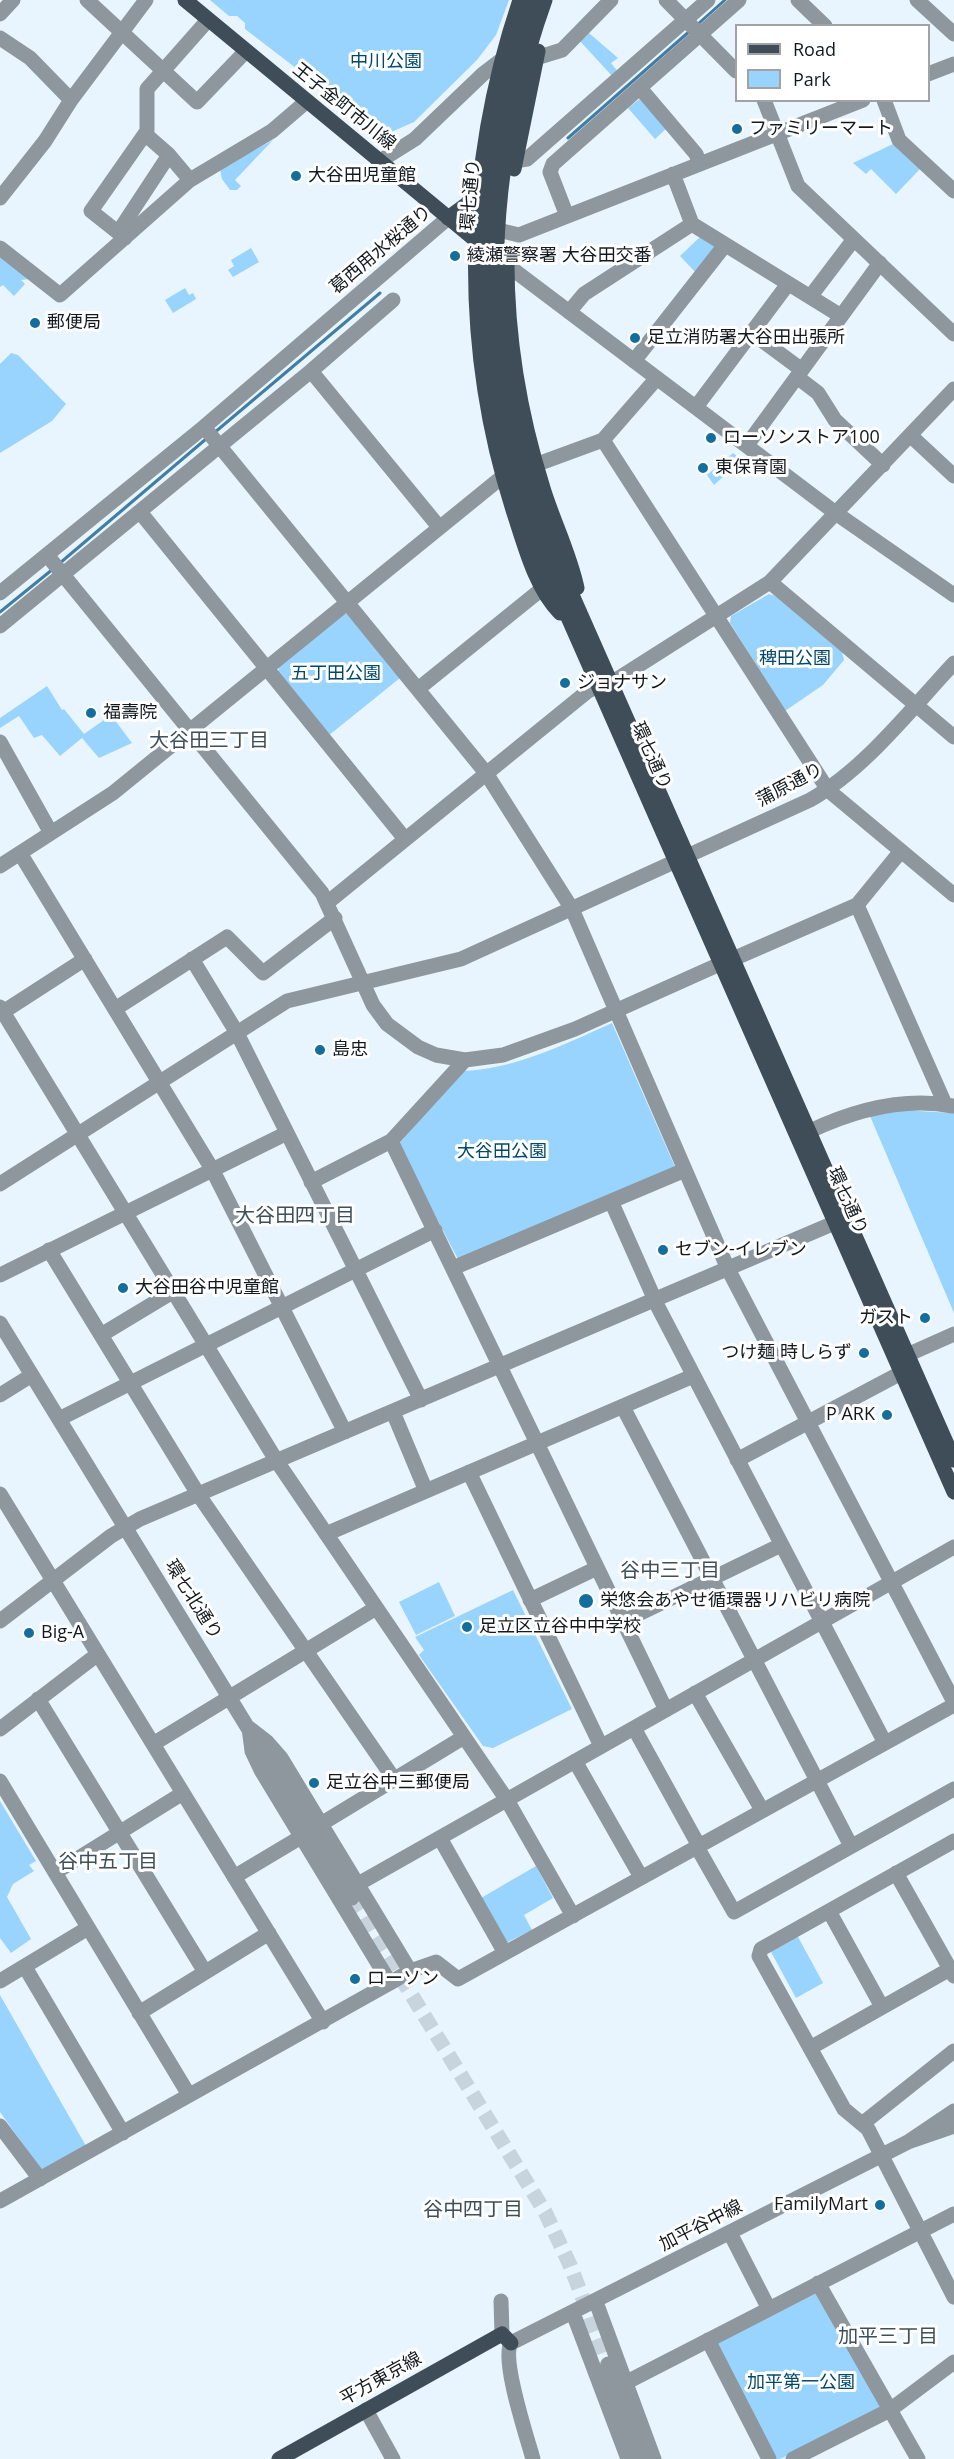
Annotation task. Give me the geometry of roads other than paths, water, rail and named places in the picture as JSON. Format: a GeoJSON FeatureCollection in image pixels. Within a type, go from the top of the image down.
{"type":"FeatureCollection","features":[{"type":"Feature","properties":{"kind":"main road","name":"王子金町市川線"},"geometry":{"type":"LineString","coordinates":[[185,0],[448,218],[475,232],[507,265]]}},
{"type":"Feature","properties":{"kind":"main road"},"geometry":{"type":"LineString","coordinates":[[520,0],[500,61],[486,127],[478,186],[474,295],[479,357],[490,425],[502,477],[543,588],[554,607],[578,623]]}},
{"type":"Feature","properties":{"kind":"main road","name":"環七通り"},"geometry":{"type":"LineString","coordinates":[[533,0],[507,84],[489,190],[486,294],[494,391],[517,482],[841,1220],[907,1354],[954,1460]]}},
{"type":"Feature","properties":{"kind":"main road","name":"環七通り"},"geometry":{"type":"LineString","coordinates":[[545,0],[526,56],[508,136],[498,233],[497,295],[506,390],[547,551]]}},
{"type":"Feature","properties":{"kind":"main road"},"geometry":{"type":"LineString","coordinates":[[556,0],[536,58],[515,160],[507,265],[515,370],[536,465],[576,582],[578,623]]}},
{"type":"Feature","properties":{"kind":"main road"},"geometry":{"type":"LineString","coordinates":[[448,218],[467,204],[478,186]]}},
{"type":"Feature","properties":{"kind":"main road","name":"環七通り"},"geometry":{"type":"LineString","coordinates":[[726,962],[808,1132],[902,1373],[954,1492]]}},
{"type":"Feature","properties":{"kind":"main road","name":"平方東京線"},"geometry":{"type":"LineString","coordinates":[[279,2459],[366,2410],[507,2338]]}},
{"type":"Feature","properties":{"kind":"street"},"geometry":{"type":"LineString","coordinates":[[0,14],[13,0]]}},
{"type":"Feature","properties":{"kind":"street"},"geometry":{"type":"LineString","coordinates":[[87,0],[197,102],[246,51]]}},
{"type":"Feature","properties":{"kind":"street"},"geometry":{"type":"LineString","coordinates":[[0,198],[45,141],[71,99],[146,0]]}},
{"type":"Feature","properties":{"kind":"street"},"geometry":{"type":"LineString","coordinates":[[536,58],[562,50],[611,0]]}},
{"type":"Feature","properties":{"kind":"street"},"geometry":{"type":"LineString","coordinates":[[666,0],[735,70]]}},
{"type":"Feature","properties":{"kind":"street"},"geometry":{"type":"LineString","coordinates":[[515,160],[527,159],[708,0]]}},
{"type":"Feature","properties":{"kind":"street"},"geometry":{"type":"LineString","coordinates":[[567,216],[550,168],[739,0]]}},
{"type":"Feature","properties":{"kind":"street"},"geometry":{"type":"LineString","coordinates":[[798,0],[823,24]]}},
{"type":"Feature","properties":{"kind":"street"},"geometry":{"type":"LineString","coordinates":[[917,0],[954,34]]}},
{"type":"Feature","properties":{"kind":"street"},"geometry":{"type":"LineString","coordinates":[[122,235],[91,211],[147,130],[147,89],[208,20]]}},
{"type":"Feature","properties":{"kind":"street"},"geometry":{"type":"LineString","coordinates":[[0,38],[30,58],[71,99]]}},
{"type":"Feature","properties":{"kind":"street"},"geometry":{"type":"LineString","coordinates":[[380,161],[415,140],[483,74],[500,61]]}},
{"type":"Feature","properties":{"kind":"street"},"geometry":{"type":"LineString","coordinates":[[930,73],[954,64]]}},
{"type":"Feature","properties":{"kind":"street"},"geometry":{"type":"LineString","coordinates":[[640,88],[696,154],[700,164]]}},
{"type":"Feature","properties":{"kind":"street"},"geometry":{"type":"LineString","coordinates":[[0,248],[60,295],[122,235],[190,180],[217,161],[272,131],[307,101]]}},
{"type":"Feature","properties":{"kind":"street"},"geometry":{"type":"LineString","coordinates":[[765,102],[798,186],[954,334]]}},
{"type":"Feature","properties":{"kind":"street"},"geometry":{"type":"LineString","coordinates":[[475,232],[519,235],[857,102]]}},
{"type":"Feature","properties":{"kind":"street"},"geometry":{"type":"LineString","coordinates":[[885,102],[899,140],[954,192]]}},
{"type":"Feature","properties":{"kind":"street"},"geometry":{"type":"LineString","coordinates":[[145,134],[169,155],[190,180]]}},
{"type":"Feature","properties":{"kind":"street"},"geometry":{"type":"LineString","coordinates":[[122,235],[169,155]]}},
{"type":"Feature","properties":{"kind":"street"},"geometry":{"type":"LineString","coordinates":[[673,174],[692,224],[841,316]]}},
{"type":"Feature","properties":{"kind":"street","name":"葛西用水桜通り"},"geometry":{"type":"LineString","coordinates":[[0,593],[212,438],[448,218]]}},
{"type":"Feature","properties":{"kind":"street"},"geometry":{"type":"LineString","coordinates":[[569,312],[584,294],[692,224]]}},
{"type":"Feature","properties":{"kind":"street"},"geometry":{"type":"LineString","coordinates":[[810,297],[854,239]]}},
{"type":"Feature","properties":{"kind":"street"},"geometry":{"type":"LineString","coordinates":[[634,362],[725,245]]}},
{"type":"Feature","properties":{"kind":"street"},"geometry":{"type":"LineString","coordinates":[[747,445],[880,263]]}},
{"type":"Feature","properties":{"kind":"street"},"geometry":{"type":"LineString","coordinates":[[507,265],[837,514],[954,595]]}},
{"type":"Feature","properties":{"kind":"street"},"geometry":{"type":"LineString","coordinates":[[696,407],[788,284]]}},
{"type":"Feature","properties":{"kind":"street"},"geometry":{"type":"LineString","coordinates":[[0,626],[140,512],[212,438],[311,371],[393,300]]}},
{"type":"Feature","properties":{"kind":"street"},"geometry":{"type":"LineString","coordinates":[[752,333],[800,374],[818,393],[835,420],[883,465]]}},
{"type":"Feature","properties":{"kind":"street"},"geometry":{"type":"LineString","coordinates":[[311,371],[439,527]]}},
{"type":"Feature","properties":{"kind":"street"},"geometry":{"type":"LineString","coordinates":[[536,465],[603,440],[657,378]]}},
{"type":"Feature","properties":{"kind":"street"},"geometry":{"type":"LineString","coordinates":[[837,514],[852,512],[954,389]]}},
{"type":"Feature","properties":{"kind":"street"},"geometry":{"type":"LineString","coordinates":[[327,903],[588,691],[605,684],[770,582],[883,465],[954,403]]}},
{"type":"Feature","properties":{"kind":"street"},"geometry":{"type":"LineString","coordinates":[[0,2201],[323,2022],[410,1971],[436,1962],[458,1979],[818,1781],[954,1703],[728,1269],[572,909],[486,773],[212,438]]}},
{"type":"Feature","properties":{"kind":"street"},"geometry":{"type":"LineString","coordinates":[[914,439],[954,476]]}},
{"type":"Feature","properties":{"kind":"street"},"geometry":{"type":"LineString","coordinates":[[603,440],[828,790],[954,895]]}},
{"type":"Feature","properties":{"kind":"street"},"geometry":{"type":"LineString","coordinates":[[0,866],[113,793],[502,477]]}},
{"type":"Feature","properties":{"kind":"street"},"geometry":{"type":"LineString","coordinates":[[140,512],[405,839]]}},
{"type":"Feature","properties":{"kind":"street"},"geometry":{"type":"LineString","coordinates":[[49,558],[327,903],[362,983],[373,1005],[387,1024],[403,1038],[436,1054],[465,1060],[481,1060],[503,1055],[615,1012],[857,905],[902,851]]}},
{"type":"Feature","properties":{"kind":"street"},"geometry":{"type":"LineString","coordinates":[[770,582],[954,737]]}},
{"type":"Feature","properties":{"kind":"street"},"geometry":{"type":"LineString","coordinates":[[418,689],[543,588]]}},
{"type":"Feature","properties":{"kind":"street","name":"蒲原通り"},"geometry":{"type":"LineString","coordinates":[[2,1178],[78,1134],[287,1000],[460,958],[572,909],[828,790],[856,766],[954,663]]}},
{"type":"Feature","properties":{"kind":"street"},"geometry":{"type":"LineString","coordinates":[[0,742],[51,833]]}},
{"type":"Feature","properties":{"kind":"street"},"geometry":{"type":"LineString","coordinates":[[20,853],[212,1169],[345,1432]]}},
{"type":"Feature","properties":{"kind":"street"},"geometry":{"type":"LineString","coordinates":[[808,1132],[842,1117],[876,1108],[951,1104],[857,905]]}},
{"type":"Feature","properties":{"kind":"street"},"geometry":{"type":"LineString","coordinates":[[115,1009],[227,937],[263,973],[335,918]]}},
{"type":"Feature","properties":{"kind":"street"},"geometry":{"type":"LineString","coordinates":[[85,959],[1,1011],[276,1460],[507,1800],[573,1916]]}},
{"type":"Feature","properties":{"kind":"street"},"geometry":{"type":"LineString","coordinates":[[192,959],[237,1033],[421,1400]]}},
{"type":"Feature","properties":{"kind":"street"},"geometry":{"type":"LineString","coordinates":[[311,1182],[391,1141],[465,1060]]}},
{"type":"Feature","properties":{"kind":"street"},"geometry":{"type":"LineString","coordinates":[[0,1275],[286,1133]]}},
{"type":"Feature","properties":{"kind":"street"},"geometry":{"type":"LineString","coordinates":[[391,1141],[666,1710]]}},
{"type":"Feature","properties":{"kind":"street"},"geometry":{"type":"LineString","coordinates":[[453,1268],[685,1170]]}},
{"type":"Feature","properties":{"kind":"street"},"geometry":{"type":"LineString","coordinates":[[611,1201],[655,1300],[693,1376],[885,1743]]}},
{"type":"Feature","properties":{"kind":"street"},"geometry":{"type":"LineString","coordinates":[[0,1621],[125,1527],[276,1460],[841,1220]]}},
{"type":"Feature","properties":{"kind":"street"},"geometry":{"type":"LineString","coordinates":[[59,1419],[435,1230]]}},
{"type":"Feature","properties":{"kind":"street"},"geometry":{"type":"LineString","coordinates":[[49,1250],[198,1494],[394,1779]]}},
{"type":"Feature","properties":{"kind":"street"},"geometry":{"type":"LineString","coordinates":[[101,1335],[174,1292]]}},
{"type":"Feature","properties":{"kind":"street","name":"環七北通り"},"geometry":{"type":"LineString","coordinates":[[0,1323],[249,1728],[355,1891]]}},
{"type":"Feature","properties":{"kind":"street"},"geometry":{"type":"LineString","coordinates":[[907,1354],[954,1334]]}},
{"type":"Feature","properties":{"kind":"street"},"geometry":{"type":"LineString","coordinates":[[737,1460],[902,1373]]}},
{"type":"Feature","properties":{"kind":"street"},"geometry":{"type":"LineString","coordinates":[[0,1395],[32,1375]]}},
{"type":"Feature","properties":{"kind":"street"},"geometry":{"type":"LineString","coordinates":[[326,1534],[693,1376]]}},
{"type":"Feature","properties":{"kind":"street"},"geometry":{"type":"LineString","coordinates":[[623,1407],[851,1846]]}},
{"type":"Feature","properties":{"kind":"street"},"geometry":{"type":"LineString","coordinates":[[393,1412],[426,1491]]}},
{"type":"Feature","properties":{"kind":"street"},"geometry":{"type":"LineString","coordinates":[[469,1472],[601,1746]]}},
{"type":"Feature","properties":{"kind":"street"},"geometry":{"type":"LineString","coordinates":[[0,1494],[5,1515],[53,1581],[323,2022]]}},
{"type":"Feature","properties":{"kind":"street"},"geometry":{"type":"LineString","coordinates":[[622,1622],[781,1545]]}},
{"type":"Feature","properties":{"kind":"street"},"geometry":{"type":"LineString","coordinates":[[355,1891],[440,1838],[954,1547]]}},
{"type":"Feature","properties":{"kind":"street"},"geometry":{"type":"LineString","coordinates":[[530,1600],[597,1568]]}},
{"type":"Feature","properties":{"kind":"street"},"geometry":{"type":"LineString","coordinates":[[153,1744],[229,1695],[376,1608]]}},
{"type":"Feature","properties":{"kind":"street"},"geometry":{"type":"LineString","coordinates":[[0,1729],[98,1654]]}},
{"type":"Feature","properties":{"kind":"street"},"geometry":{"type":"LineString","coordinates":[[695,1693],[762,1810]]}},
{"type":"Feature","properties":{"kind":"street"},"geometry":{"type":"LineString","coordinates":[[38,1699],[205,1972]]}},
{"type":"Feature","properties":{"kind":"street"},"geometry":{"type":"LineString","coordinates":[[249,1728],[267,1742],[281,1758],[321,1824],[355,1891],[410,1971]]}},
{"type":"Feature","properties":{"kind":"street"},"geometry":{"type":"LineString","coordinates":[[249,1728],[252,1751],[261,1770],[390,1983]]}},
{"type":"Feature","properties":{"kind":"street"},"geometry":{"type":"LineString","coordinates":[[634,1728],[734,1912],[954,1790]]}},
{"type":"Feature","properties":{"kind":"street"},"geometry":{"type":"LineString","coordinates":[[321,1824],[464,1737]]}},
{"type":"Feature","properties":{"kind":"street"},"geometry":{"type":"LineString","coordinates":[[575,1761],[641,1877]]}},
{"type":"Feature","properties":{"kind":"street"},"geometry":{"type":"LineString","coordinates":[[0,1781],[189,2095]]}},
{"type":"Feature","properties":{"kind":"street"},"geometry":{"type":"LineString","coordinates":[[56,1872],[183,1793]]}},
{"type":"Feature","properties":{"kind":"street"},"geometry":{"type":"LineString","coordinates":[[234,1876],[301,1837]]}},
{"type":"Feature","properties":{"kind":"street"},"geometry":{"type":"LineString","coordinates":[[440,1838],[504,1953]]}},
{"type":"Feature","properties":{"kind":"street"},"geometry":{"type":"LineString","coordinates":[[954,1840],[761,1949],[759,1956],[844,2109],[862,2124],[881,2156],[954,2297]]}},
{"type":"Feature","properties":{"kind":"street"},"geometry":{"type":"LineString","coordinates":[[810,2048],[882,2007],[952,1973],[896,1873]]}},
{"type":"Feature","properties":{"kind":"street"},"geometry":{"type":"LineString","coordinates":[[829,1911],[882,2007]]}},
{"type":"Feature","properties":{"kind":"street"},"geometry":{"type":"LineString","coordinates":[[0,1982],[88,1928]]}},
{"type":"Feature","properties":{"kind":"street"},"geometry":{"type":"LineString","coordinates":[[139,2013],[269,1934]]}},
{"type":"Feature","properties":{"kind":"street"},"geometry":{"type":"LineString","coordinates":[[25,1967],[123,2133]]}},
{"type":"Feature","properties":{"kind":"street"},"geometry":{"type":"LineString","coordinates":[[862,2124],[954,2051]]}},
{"type":"Feature","properties":{"kind":"street","name":"加平谷中線"},"geometry":{"type":"LineString","coordinates":[[507,2338],[596,2302],[908,2142],[954,2111]]}},
{"type":"Feature","properties":{"kind":"street"},"geometry":{"type":"LineString","coordinates":[[0,2126],[40,2179]]}},
{"type":"Feature","properties":{"kind":"street","name":"加平谷中線"},"geometry":{"type":"LineString","coordinates":[[908,2142],[954,2126]]}},
{"type":"Feature","properties":{"kind":"street"},"geometry":{"type":"LineString","coordinates":[[627,2382],[954,2214]]}},
{"type":"Feature","properties":{"kind":"street"},"geometry":{"type":"LineString","coordinates":[[730,2233],[769,2309]]}},
{"type":"Feature","properties":{"kind":"street"},"geometry":{"type":"LineString","coordinates":[[818,2283],[918,2459]]}},
{"type":"Feature","properties":{"kind":"street"},"geometry":{"type":"LineString","coordinates":[[501,2301],[512,2378],[533,2459]]}},
{"type":"Feature","properties":{"kind":"street"},"geometry":{"type":"LineString","coordinates":[[596,2302],[654,2459]]}},
{"type":"Feature","properties":{"kind":"street"},"geometry":{"type":"LineString","coordinates":[[573,2313],[628,2459]]}},
{"type":"Feature","properties":{"kind":"street"},"geometry":{"type":"LineString","coordinates":[[708,2340],[769,2459]]}},
{"type":"Feature","properties":{"kind":"street"},"geometry":{"type":"LineString","coordinates":[[793,2459],[890,2410],[954,2362]]}},
{"type":"Feature","properties":{"kind":"street"},"geometry":{"type":"LineString","coordinates":[[608,2364],[642,2459]]}},
{"type":"Feature","properties":{"kind":"street"},"geometry":{"type":"LineString","coordinates":[[366,2410],[393,2459]]}},
{"type":"Feature","properties":{"kind":"waterway"},"geometry":{"type":"LineString","coordinates":[[698,24],[725,0]]}},
{"type":"Feature","properties":{"kind":"waterway"},"geometry":{"type":"LineString","coordinates":[[568,138],[691,30]]}},
{"type":"Feature","properties":{"kind":"waterway"},"geometry":{"type":"LineString","coordinates":[[214,433],[380,293]]}},
{"type":"Feature","properties":{"kind":"waterway"},"geometry":{"type":"LineString","coordinates":[[60,563],[206,439]]}},
{"type":"Feature","properties":{"kind":"waterway"},"geometry":{"type":"LineString","coordinates":[[0,612],[53,569]]}},
{"type":"Feature","properties":{"kind":"tunnel"},"geometry":{"type":"LineString","coordinates":[[352,1898],[545,2212],[570,2265],[608,2364]]}},
{"type":"Feature","properties":{"kind":"place","name":"ファミリーマート"},"geometry":{"type":"Point","coordinates":[737,129]}},
{"type":"Feature","properties":{"kind":"place","name":"大谷田児童館"},"geometry":{"type":"Point","coordinates":[296,176]}},
{"type":"Feature","properties":{"kind":"place","name":"綾瀬警察署 大谷田交番"},"geometry":{"type":"Point","coordinates":[455,256]}},
{"type":"Feature","properties":{"kind":"place","name":"郵便局"},"geometry":{"type":"Point","coordinates":[35,323]}},
{"type":"Feature","properties":{"kind":"place","name":"足立消防署大谷田出張所"},"geometry":{"type":"Point","coordinates":[635,338]}},
{"type":"Feature","properties":{"kind":"place","name":"ローソンストア100"},"geometry":{"type":"Point","coordinates":[711,438]}},
{"type":"Feature","properties":{"kind":"place","name":"東保育園"},"geometry":{"type":"Point","coordinates":[703,468]}},
{"type":"Feature","properties":{"kind":"place","name":"ジョナサン"},"geometry":{"type":"Point","coordinates":[565,683]}},
{"type":"Feature","properties":{"kind":"place","name":"福壽院"},"geometry":{"type":"Point","coordinates":[91,713]}},
{"type":"Feature","properties":{"kind":"place","name":"島忠"},"geometry":{"type":"Point","coordinates":[320,1050]}},
{"type":"Feature","properties":{"kind":"place","name":"セブン-イレブン"},"geometry":{"type":"Point","coordinates":[663,1250]}},
{"type":"Feature","properties":{"kind":"place","name":"大谷田谷中児童館"},"geometry":{"type":"Point","coordinates":[123,1288]}},
{"type":"Feature","properties":{"kind":"place","name":"ガスト"},"geometry":{"type":"Point","coordinates":[925,1318]}},
{"type":"Feature","properties":{"kind":"place","name":"つけ麺 時しらず"},"geometry":{"type":"Point","coordinates":[864,1353]}},
{"type":"Feature","properties":{"kind":"place","name":"P ARK"},"geometry":{"type":"Point","coordinates":[887,1415]}},
{"type":"Feature","properties":{"kind":"place","name":"栄悠会あやせ循環器リハビリ病院"},"geometry":{"type":"Point","coordinates":[586,1601]}},
{"type":"Feature","properties":{"kind":"place","name":"足立区立谷中中学校"},"geometry":{"type":"Point","coordinates":[467,1627]}},
{"type":"Feature","properties":{"kind":"place","name":"Big-A"},"geometry":{"type":"Point","coordinates":[29,1633]}},
{"type":"Feature","properties":{"kind":"place","name":"足立谷中三郵便局"},"geometry":{"type":"Point","coordinates":[314,1783]}},
{"type":"Feature","properties":{"kind":"place","name":"ローソン"},"geometry":{"type":"Point","coordinates":[355,1979]}},
{"type":"Feature","properties":{"kind":"place","name":"FamilyMart"},"geometry":{"type":"Point","coordinates":[880,2205]}},
{"type":"Feature","properties":{"kind":"district","name":"大谷田三丁目"},"geometry":{"type":"Point","coordinates":[209,741]}},
{"type":"Feature","properties":{"kind":"district","name":"大谷田四丁目"},"geometry":{"type":"Point","coordinates":[295,1216]}},
{"type":"Feature","properties":{"kind":"district","name":"谷中三丁目"},"geometry":{"type":"Point","coordinates":[670,1571]}},
{"type":"Feature","properties":{"kind":"district","name":"谷中五丁目"},"geometry":{"type":"Point","coordinates":[108,1862]}},
{"type":"Feature","properties":{"kind":"district","name":"谷中四丁目"},"geometry":{"type":"Point","coordinates":[473,2210]}},
{"type":"Feature","properties":{"kind":"district","name":"加平三丁目"},"geometry":{"type":"Point","coordinates":[888,2337]}},
{"type":"Feature","properties":{"kind":"park label","name":"中川公園"},"geometry":{"type":"Point","coordinates":[386,62]}},
{"type":"Feature","properties":{"kind":"park label","name":"稗田公園"},"geometry":{"type":"Point","coordinates":[795,659]}},
{"type":"Feature","properties":{"kind":"park label","name":"五丁田公園"},"geometry":{"type":"Point","coordinates":[336,674]}},
{"type":"Feature","properties":{"kind":"park label","name":"大谷田公園"},"geometry":{"type":"Point","coordinates":[502,1152]}},
{"type":"Feature","properties":{"kind":"park label","name":"加平第一公園"},"geometry":{"type":"Point","coordinates":[801,2383]}}]}
